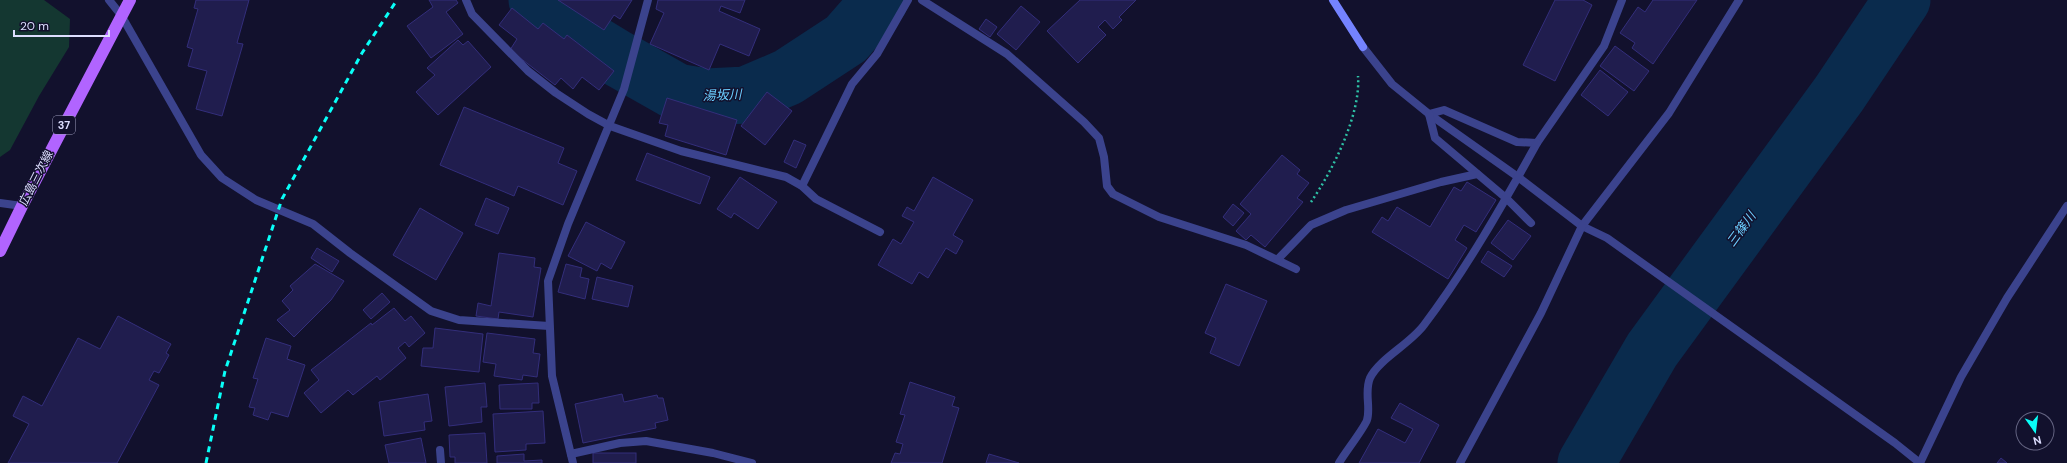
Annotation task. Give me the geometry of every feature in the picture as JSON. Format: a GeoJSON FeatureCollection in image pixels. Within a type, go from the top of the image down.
{"type":"FeatureCollection","features":[{"type":"Feature","properties":{"kind":"main road","name":"広島三次線"},"geometry":{"type":"LineString","coordinates":[[0,251],[130,0]]}},
{"type":"Feature","properties":{"kind":"street"},"geometry":{"type":"LineString","coordinates":[[108,0],[121,15],[201,155],[222,178],[256,200],[313,224],[350,253],[431,311],[459,320],[549,326]]}},
{"type":"Feature","properties":{"kind":"street"},"geometry":{"type":"LineString","coordinates":[[466,0],[472,14],[528,71],[556,93],[610,126],[681,151],[786,177],[802,186],[816,199],[880,232]]}},
{"type":"Feature","properties":{"kind":"street"},"geometry":{"type":"LineString","coordinates":[[573,463],[552,376],[548,281],[568,224],[610,126],[624,89],[648,0]]}},
{"type":"Feature","properties":{"kind":"street"},"geometry":{"type":"LineString","coordinates":[[802,186],[852,84],[877,54],[908,0]]}},
{"type":"Feature","properties":{"kind":"street"},"geometry":{"type":"LineString","coordinates":[[922,0],[1007,54],[1084,122],[1099,138],[1104,157],[1107,186],[1113,194],[1159,217],[1246,245],[1278,259],[1296,269]]}},
{"type":"Feature","properties":{"kind":"street"},"geometry":{"type":"LineString","coordinates":[[1334,0],[1364,47],[1392,84],[1429,114],[1518,177],[1582,226],[1607,238],[1895,443],[1920,463],[1961,377],[2007,298],[2067,206]]}},
{"type":"Feature","properties":{"kind":"street"},"geometry":{"type":"LineString","coordinates":[[1339,463],[1367,420],[1367,391],[1371,378],[1384,362],[1404,346],[1420,330],[1447,294],[1506,198],[1537,143],[1604,46],[1622,0]]}},
{"type":"Feature","properties":{"kind":"street"},"geometry":{"type":"LineString","coordinates":[[1460,463],[1541,313],[1582,226],[1669,113],[1739,0]]}},
{"type":"Feature","properties":{"kind":"street"},"geometry":{"type":"LineString","coordinates":[[1429,114],[1444,110],[1517,142],[1537,143]]}},
{"type":"Feature","properties":{"kind":"street"},"geometry":{"type":"LineString","coordinates":[[1429,114],[1435,138],[1506,198],[1531,223]]}},
{"type":"Feature","properties":{"kind":"street"},"geometry":{"type":"LineString","coordinates":[[1278,259],[1311,225],[1346,210],[1440,182],[1477,174]]}},
{"type":"Feature","properties":{"kind":"street"},"geometry":{"type":"LineString","coordinates":[[0,203],[22,206]]}},
{"type":"Feature","properties":{"kind":"street"},"geometry":{"type":"LineString","coordinates":[[571,454],[620,443],[646,441],[713,453],[752,463]]}},
{"type":"Feature","properties":{"kind":"street"},"geometry":{"type":"LineString","coordinates":[[440,450],[441,463]]}},
{"type":"Feature","properties":{"kind":"path"},"geometry":{"type":"LineString","coordinates":[[1311,225],[1306,215],[1309,205],[1326,180],[1357,103],[1359,90],[1357,73],[1352,54],[1364,47]]}},
{"type":"Feature","properties":{"kind":"green space"},"geometry":{"type":"Polygon","coordinates":[[[0,0],[44,0],[70,19],[69,47],[39,96],[10,150],[0,157],[0,0]]]}},
{"type":"Feature","properties":{"kind":"building"},"geometry":{"type":"Polygon","coordinates":[[[196,0],[249,0],[237,43],[243,44],[222,116],[196,109],[207,71],[188,66],[193,49],[187,47],[198,9],[194,8],[196,0]]]}},
{"type":"Feature","properties":{"kind":"building"},"geometry":{"type":"Polygon","coordinates":[[[429,0],[456,0],[458,3],[446,12],[463,34],[431,58],[407,26],[433,7],[429,0]]]}},
{"type":"Feature","properties":{"kind":"building"},"geometry":{"type":"Polygon","coordinates":[[[558,0],[632,0],[620,19],[614,15],[604,30],[558,0]]]}},
{"type":"Feature","properties":{"kind":"building"},"geometry":{"type":"Polygon","coordinates":[[[658,0],[745,0],[740,13],[721,6],[719,11],[760,29],[749,56],[720,44],[709,70],[650,44],[664,13],[656,9],[658,0]]]}},
{"type":"Feature","properties":{"kind":"building"},"geometry":{"type":"Polygon","coordinates":[[[1080,0],[1136,0],[1119,17],[1122,20],[1113,29],[1105,20],[1098,27],[1106,35],[1078,63],[1047,31],[1080,0]]]}},
{"type":"Feature","properties":{"kind":"building"},"geometry":{"type":"Polygon","coordinates":[[[1555,0],[1583,0],[1592,5],[1555,81],[1523,65],[1555,0]]]}},
{"type":"Feature","properties":{"kind":"building"},"geometry":{"type":"Polygon","coordinates":[[[1653,0],[1697,0],[1653,64],[1632,48],[1635,43],[1620,33],[1638,7],[1645,12],[1653,0]]]}},
{"type":"Feature","properties":{"kind":"building"},"geometry":{"type":"Polygon","coordinates":[[[1021,6],[1040,22],[1016,50],[997,34],[1021,6]]]}},
{"type":"Feature","properties":{"kind":"building"},"geometry":{"type":"Polygon","coordinates":[[[512,8],[538,29],[543,23],[564,39],[567,35],[614,71],[599,90],[582,77],[573,89],[561,78],[555,85],[510,50],[517,39],[499,25],[512,8]]]}},
{"type":"Feature","properties":{"kind":"building"},"geometry":{"type":"Polygon","coordinates":[[[986,19],[997,27],[990,37],[979,29],[986,19]]]}},
{"type":"Feature","properties":{"kind":"building"},"geometry":{"type":"Polygon","coordinates":[[[458,40],[463,45],[468,41],[491,67],[438,115],[416,92],[435,75],[427,68],[458,40]]]}},
{"type":"Feature","properties":{"kind":"building"},"geometry":{"type":"Polygon","coordinates":[[[1615,46],[1649,71],[1634,91],[1600,66],[1615,46]]]}},
{"type":"Feature","properties":{"kind":"building"},"geometry":{"type":"Polygon","coordinates":[[[1600,70],[1628,92],[1608,116],[1581,95],[1600,70]]]}},
{"type":"Feature","properties":{"kind":"building"},"geometry":{"type":"Polygon","coordinates":[[[767,92],[792,111],[765,145],[741,126],[767,92]]]}},
{"type":"Feature","properties":{"kind":"building"},"geometry":{"type":"Polygon","coordinates":[[[667,98],[737,120],[726,155],[665,136],[668,125],[659,123],[667,98]]]}},
{"type":"Feature","properties":{"kind":"building"},"geometry":{"type":"Polygon","coordinates":[[[464,107],[564,148],[558,163],[577,171],[563,205],[518,186],[514,196],[440,165],[464,107]]]}},
{"type":"Feature","properties":{"kind":"building"},"geometry":{"type":"Polygon","coordinates":[[[794,140],[806,145],[796,168],[784,162],[794,140]]]}},
{"type":"Feature","properties":{"kind":"building"},"geometry":{"type":"Polygon","coordinates":[[[647,153],[710,177],[700,204],[636,180],[647,153]]]}},
{"type":"Feature","properties":{"kind":"building"},"geometry":{"type":"Polygon","coordinates":[[[1282,155],[1300,170],[1297,174],[1309,183],[1297,198],[1303,202],[1265,247],[1251,235],[1246,240],[1236,231],[1251,214],[1240,204],[1282,155]]]}},
{"type":"Feature","properties":{"kind":"building"},"geometry":{"type":"Polygon","coordinates":[[[740,177],[777,202],[758,229],[734,213],[731,218],[717,209],[740,177]]]}},
{"type":"Feature","properties":{"kind":"building"},"geometry":{"type":"Polygon","coordinates":[[[933,177],[973,200],[953,235],[963,241],[956,254],[946,248],[928,278],[919,272],[912,284],[878,265],[893,239],[901,244],[914,222],[902,216],[907,207],[914,211],[933,177]]]}},
{"type":"Feature","properties":{"kind":"building"},"geometry":{"type":"Polygon","coordinates":[[[1467,182],[1496,200],[1476,232],[1464,225],[1455,240],[1467,248],[1448,279],[1372,232],[1382,217],[1388,221],[1397,207],[1430,227],[1454,187],[1461,191],[1467,182]]]}},
{"type":"Feature","properties":{"kind":"building"},"geometry":{"type":"Polygon","coordinates":[[[486,198],[509,208],[498,234],[475,225],[486,198]]]}},
{"type":"Feature","properties":{"kind":"building"},"geometry":{"type":"Polygon","coordinates":[[[1233,204],[1244,213],[1233,226],[1223,217],[1233,204]]]}},
{"type":"Feature","properties":{"kind":"building"},"geometry":{"type":"Polygon","coordinates":[[[420,208],[463,233],[436,280],[393,255],[420,208]]]}},
{"type":"Feature","properties":{"kind":"building"},"geometry":{"type":"Polygon","coordinates":[[[1508,220],[1531,236],[1513,260],[1491,243],[1508,220]]]}},
{"type":"Feature","properties":{"kind":"building"},"geometry":{"type":"Polygon","coordinates":[[[586,222],[625,242],[611,269],[601,263],[597,271],[568,256],[586,222]]]}},
{"type":"Feature","properties":{"kind":"building"},"geometry":{"type":"Polygon","coordinates":[[[317,248],[339,261],[332,272],[311,258],[317,248]]]}},
{"type":"Feature","properties":{"kind":"building"},"geometry":{"type":"Polygon","coordinates":[[[1488,251],[1512,266],[1504,277],[1481,262],[1488,251]]]}},
{"type":"Feature","properties":{"kind":"building"},"geometry":{"type":"Polygon","coordinates":[[[499,253],[535,258],[534,267],[541,268],[533,317],[499,312],[498,319],[476,316],[478,303],[491,306],[499,253]]]}},
{"type":"Feature","properties":{"kind":"building"},"geometry":{"type":"Polygon","coordinates":[[[315,264],[344,281],[331,300],[294,337],[277,320],[290,310],[282,301],[293,290],[290,286],[315,264]]]}},
{"type":"Feature","properties":{"kind":"building"},"geometry":{"type":"Polygon","coordinates":[[[566,264],[582,268],[580,277],[589,279],[585,299],[558,292],[566,264]]]}},
{"type":"Feature","properties":{"kind":"building"},"geometry":{"type":"Polygon","coordinates":[[[597,277],[633,286],[628,307],[592,299],[597,277]]]}},
{"type":"Feature","properties":{"kind":"building"},"geometry":{"type":"Polygon","coordinates":[[[1226,284],[1267,301],[1239,366],[1210,353],[1216,338],[1205,333],[1226,284]]]}},
{"type":"Feature","properties":{"kind":"building"},"geometry":{"type":"Polygon","coordinates":[[[382,293],[390,302],[371,319],[363,310],[382,293]]]}},
{"type":"Feature","properties":{"kind":"building"},"geometry":{"type":"Polygon","coordinates":[[[394,308],[405,321],[411,316],[425,333],[409,347],[405,342],[398,348],[406,358],[380,380],[377,376],[353,395],[348,390],[321,413],[304,393],[319,380],[311,370],[371,323],[372,325],[394,308]]]}},
{"type":"Feature","properties":{"kind":"building"},"geometry":{"type":"Polygon","coordinates":[[[118,316],[171,344],[166,353],[169,355],[159,373],[154,371],[149,380],[159,385],[117,463],[8,463],[29,424],[13,416],[23,396],[42,406],[78,338],[100,349],[118,316]]]}},
{"type":"Feature","properties":{"kind":"building"},"geometry":{"type":"Polygon","coordinates":[[[435,328],[483,334],[479,372],[421,366],[423,348],[433,348],[435,328]]]}},
{"type":"Feature","properties":{"kind":"building"},"geometry":{"type":"Polygon","coordinates":[[[487,333],[535,339],[533,353],[540,354],[537,377],[523,375],[522,380],[494,376],[496,364],[483,362],[487,333]]]}},
{"type":"Feature","properties":{"kind":"building"},"geometry":{"type":"Polygon","coordinates":[[[266,338],[291,346],[287,359],[305,365],[288,417],[271,412],[268,420],[253,415],[255,408],[249,407],[258,379],[253,378],[266,338]]]}},
{"type":"Feature","properties":{"kind":"building"},"geometry":{"type":"Polygon","coordinates":[[[910,382],[955,397],[952,406],[959,408],[942,463],[891,463],[895,453],[900,454],[903,444],[896,442],[905,415],[900,414],[910,382]]]}},
{"type":"Feature","properties":{"kind":"building"},"geometry":{"type":"Polygon","coordinates":[[[485,383],[487,407],[481,407],[482,422],[449,426],[445,387],[485,383]]]}},
{"type":"Feature","properties":{"kind":"building"},"geometry":{"type":"Polygon","coordinates":[[[538,383],[539,403],[532,403],[532,409],[500,409],[499,385],[538,383]]]}},
{"type":"Feature","properties":{"kind":"building"},"geometry":{"type":"Polygon","coordinates":[[[428,394],[432,421],[424,422],[425,430],[384,436],[379,402],[428,394]]]}},
{"type":"Feature","properties":{"kind":"building"},"geometry":{"type":"Polygon","coordinates":[[[622,394],[624,402],[657,395],[658,398],[663,398],[668,420],[655,423],[656,428],[583,443],[575,404],[622,394]]]}},
{"type":"Feature","properties":{"kind":"building"},"geometry":{"type":"Polygon","coordinates":[[[1400,403],[1439,425],[1419,463],[1359,463],[1378,429],[1405,443],[1413,429],[1391,418],[1400,403]]]}},
{"type":"Feature","properties":{"kind":"building"},"geometry":{"type":"Polygon","coordinates":[[[543,411],[545,443],[526,444],[526,450],[495,452],[493,414],[543,411]]]}},
{"type":"Feature","properties":{"kind":"building"},"geometry":{"type":"Polygon","coordinates":[[[485,433],[487,463],[455,463],[455,457],[450,457],[449,435],[485,433]]]}},
{"type":"Feature","properties":{"kind":"building"},"geometry":{"type":"Polygon","coordinates":[[[421,438],[426,463],[389,463],[385,445],[421,438]]]}},
{"type":"Feature","properties":{"kind":"building"},"geometry":{"type":"Polygon","coordinates":[[[593,453],[636,453],[636,463],[593,463],[593,453]]]}},
{"type":"Feature","properties":{"kind":"building"},"geometry":{"type":"Polygon","coordinates":[[[524,454],[524,461],[542,460],[542,463],[497,463],[497,456],[524,454]]]}},
{"type":"Feature","properties":{"kind":"building"},"geometry":{"type":"Polygon","coordinates":[[[989,454],[1019,463],[986,463],[989,454]]]}},
{"type":"Feature","properties":{"kind":"building"},"geometry":{"type":"Polygon","coordinates":[[[2001,458],[2007,463],[1997,463],[2001,458]]]}},
{"type":"Feature","properties":{"kind":"waterway","name":"湯坂川"},"geometry":{"type":"LineString","coordinates":[[537,0],[566,27],[617,58],[677,92],[707,97],[746,95],[788,77],[846,39],[880,0]]}},
{"type":"Feature","properties":{"kind":"waterway","name":"三篠川"},"geometry":{"type":"LineString","coordinates":[[1586,463],[1652,350],[1839,94],[1902,0]]}},
{"type":"Feature","properties":{"kind":"railway"},"geometry":{"type":"LineString","coordinates":[[206,463],[225,371],[282,199],[362,53],[397,0]]}}]}
